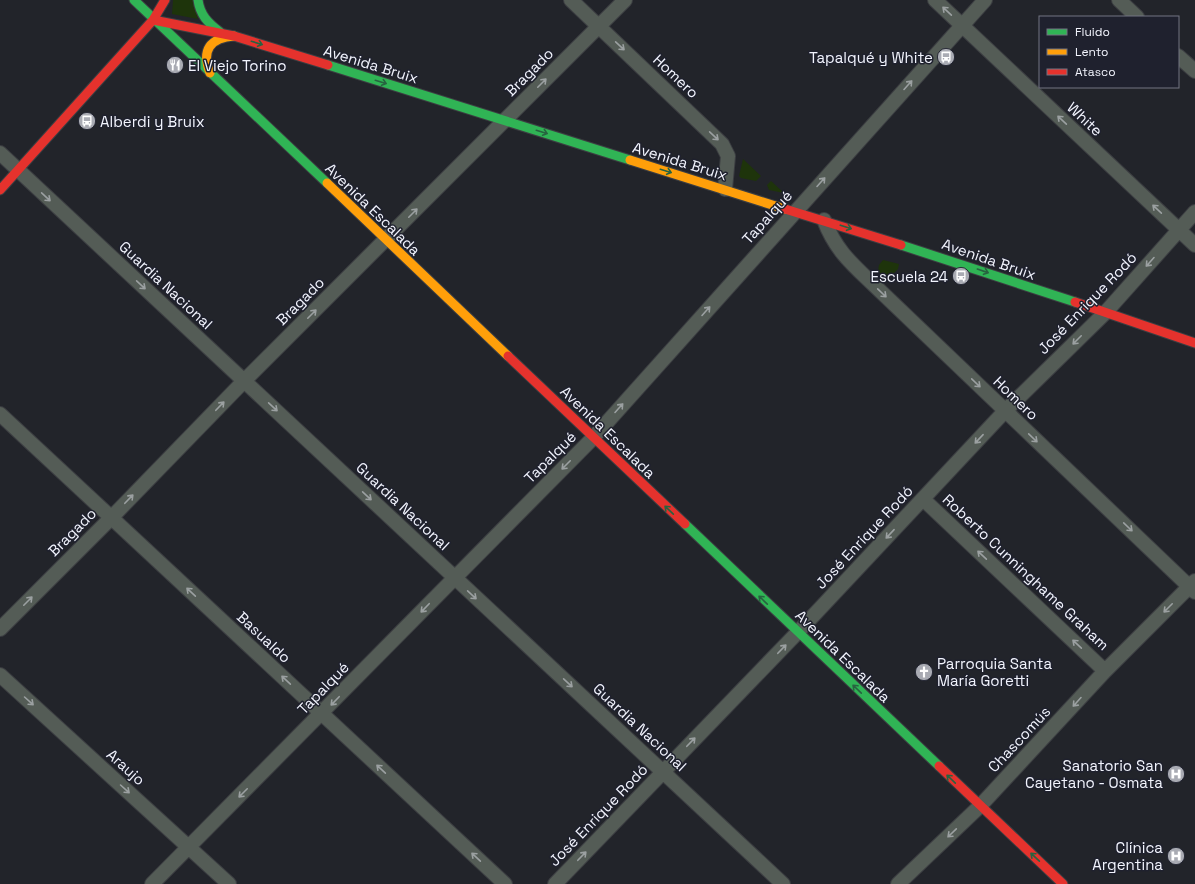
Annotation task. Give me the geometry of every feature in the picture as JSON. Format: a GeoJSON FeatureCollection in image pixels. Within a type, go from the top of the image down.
{"type":"FeatureCollection","features":[{"type":"Feature","properties":{"kind":"main road","name":"Avenida Escalada"},"geometry":{"type":"LineString","coordinates":[[134,0],[385,241],[1063,884]]}},
{"type":"Feature","properties":{"kind":"main road"},"geometry":{"type":"LineString","coordinates":[[0,190],[154,20],[165,0]]}},
{"type":"Feature","properties":{"kind":"main road"},"geometry":{"type":"LineString","coordinates":[[198,0],[202,17],[220,32]]}},
{"type":"Feature","properties":{"kind":"main road","name":"Avenida Bruix"},"geometry":{"type":"LineString","coordinates":[[154,20],[192,29],[220,32],[234,36],[965,265],[1195,343]]}},
{"type":"Feature","properties":{"kind":"main road"},"geometry":{"type":"LineString","coordinates":[[210,73],[206,65],[206,55],[209,46],[224,36],[234,36]]}},
{"type":"Feature","properties":{"kind":"street","name":"Homero"},"geometry":{"type":"LineString","coordinates":[[571,0],[722,144],[728,156],[725,189]]}},
{"type":"Feature","properties":{"kind":"street","name":"Bragado"},"geometry":{"type":"LineString","coordinates":[[0,629],[111,518],[244,381],[625,0]]}},
{"type":"Feature","properties":{"kind":"street","name":"White"},"geometry":{"type":"LineString","coordinates":[[935,0],[1195,245]]}},
{"type":"Feature","properties":{"kind":"street","name":"Tapalqué"},"geometry":{"type":"LineString","coordinates":[[152,884],[322,714],[593,438],[985,0]]}},
{"type":"Feature","properties":{"kind":"street"},"geometry":{"type":"LineString","coordinates":[[1119,0],[1136,16]]}},
{"type":"Feature","properties":{"kind":"street"},"geometry":{"type":"LineString","coordinates":[[1179,57],[1195,72]]}},
{"type":"Feature","properties":{"kind":"street","name":"Guardia Nacional"},"geometry":{"type":"LineString","coordinates":[[0,153],[783,884]]}},
{"type":"Feature","properties":{"kind":"street","name":"José Enrique Rodó"},"geometry":{"type":"LineString","coordinates":[[555,884],[798,632],[1005,411],[1105,313],[1195,212]]}},
{"type":"Feature","properties":{"kind":"street","name":"Homero"},"geometry":{"type":"LineString","coordinates":[[824,220],[831,238],[837,248],[1005,411],[1193,586]]}},
{"type":"Feature","properties":{"kind":"street","name":"Basualdo"},"geometry":{"type":"LineString","coordinates":[[0,414],[505,884]]}},
{"type":"Feature","properties":{"kind":"street","name":"Roberto Cunninghame Graham"},"geometry":{"type":"LineString","coordinates":[[923,499],[1105,671]]}},
{"type":"Feature","properties":{"kind":"street","name":"Chascomús"},"geometry":{"type":"LineString","coordinates":[[898,884],[980,806],[1105,671],[1193,586]]}},
{"type":"Feature","properties":{"kind":"street","name":"Araujo"},"geometry":{"type":"LineString","coordinates":[[0,675],[229,884]]}},
{"type":"Feature","properties":{"kind":"green space"},"geometry":{"type":"Polygon","coordinates":[[[173,0],[193,0],[198,19],[172,14],[173,0]]]}},
{"type":"Feature","properties":{"kind":"green space"},"geometry":{"type":"Polygon","coordinates":[[[743,159],[761,176],[756,181],[741,178],[739,176],[743,159]]]}},
{"type":"Feature","properties":{"kind":"green space"},"geometry":{"type":"Polygon","coordinates":[[[771,181],[784,193],[769,190],[767,185],[771,181]]]}},
{"type":"Feature","properties":{"kind":"green space"},"geometry":{"type":"Polygon","coordinates":[[[883,260],[899,264],[898,269],[887,280],[878,271],[879,265],[883,260]]]}},
{"type":"Feature","properties":{"kind":"traffic: fast"},"geometry":{"type":"LineString","coordinates":[[134,0],[327,183]]}},
{"type":"Feature","properties":{"kind":"traffic: fast"},"geometry":{"type":"LineString","coordinates":[[198,0],[205,18],[220,32]]}},
{"type":"Feature","properties":{"kind":"traffic: fast"},"geometry":{"type":"LineString","coordinates":[[328,65],[630,160]]}},
{"type":"Feature","properties":{"kind":"traffic: fast"},"geometry":{"type":"LineString","coordinates":[[901,245],[1075,302]]}},
{"type":"Feature","properties":{"kind":"traffic: fast"},"geometry":{"type":"LineString","coordinates":[[685,524],[939,766]]}},
{"type":"Feature","properties":{"kind":"traffic: slow"},"geometry":{"type":"LineString","coordinates":[[210,73],[207,65],[207,52],[210,47],[219,39],[234,36]]}},
{"type":"Feature","properties":{"kind":"traffic: slow"},"geometry":{"type":"LineString","coordinates":[[630,160],[785,209]]}},
{"type":"Feature","properties":{"kind":"traffic: slow"},"geometry":{"type":"LineString","coordinates":[[327,183],[508,356]]}},
{"type":"Feature","properties":{"kind":"traffic: jam"},"geometry":{"type":"LineString","coordinates":[[0,190],[153,20],[165,0]]}},
{"type":"Feature","properties":{"kind":"traffic: jam"},"geometry":{"type":"LineString","coordinates":[[153,20],[234,36],[328,65]]}},
{"type":"Feature","properties":{"kind":"traffic: jam"},"geometry":{"type":"LineString","coordinates":[[785,209],[901,245]]}},
{"type":"Feature","properties":{"kind":"traffic: jam"},"geometry":{"type":"LineString","coordinates":[[1075,302],[1195,343]]}},
{"type":"Feature","properties":{"kind":"traffic: jam"},"geometry":{"type":"LineString","coordinates":[[508,356],[685,524]]}},
{"type":"Feature","properties":{"kind":"traffic: jam"},"geometry":{"type":"LineString","coordinates":[[939,766],[1063,884]]}},
{"type":"Feature","properties":{"kind":"place","name":"Tapalqué y White"},"geometry":{"type":"Point","coordinates":[946,57]}},
{"type":"Feature","properties":{"kind":"place","name":"El Viejo Torino"},"geometry":{"type":"Point","coordinates":[175,65]}},
{"type":"Feature","properties":{"kind":"place","name":"Alberdi y Bruix"},"geometry":{"type":"Point","coordinates":[87,121]}},
{"type":"Feature","properties":{"kind":"place","name":"Escuela 24"},"geometry":{"type":"Point","coordinates":[961,276]}},
{"type":"Feature","properties":{"kind":"place","name":"Parroquia Santa María Goretti"},"geometry":{"type":"Point","coordinates":[924,672]}},
{"type":"Feature","properties":{"kind":"place","name":"Sanatorio San Cayetano - Osmata"},"geometry":{"type":"Point","coordinates":[1176,774]}},
{"type":"Feature","properties":{"kind":"place","name":"Clínica Argentina"},"geometry":{"type":"Point","coordinates":[1176,856]}}]}
